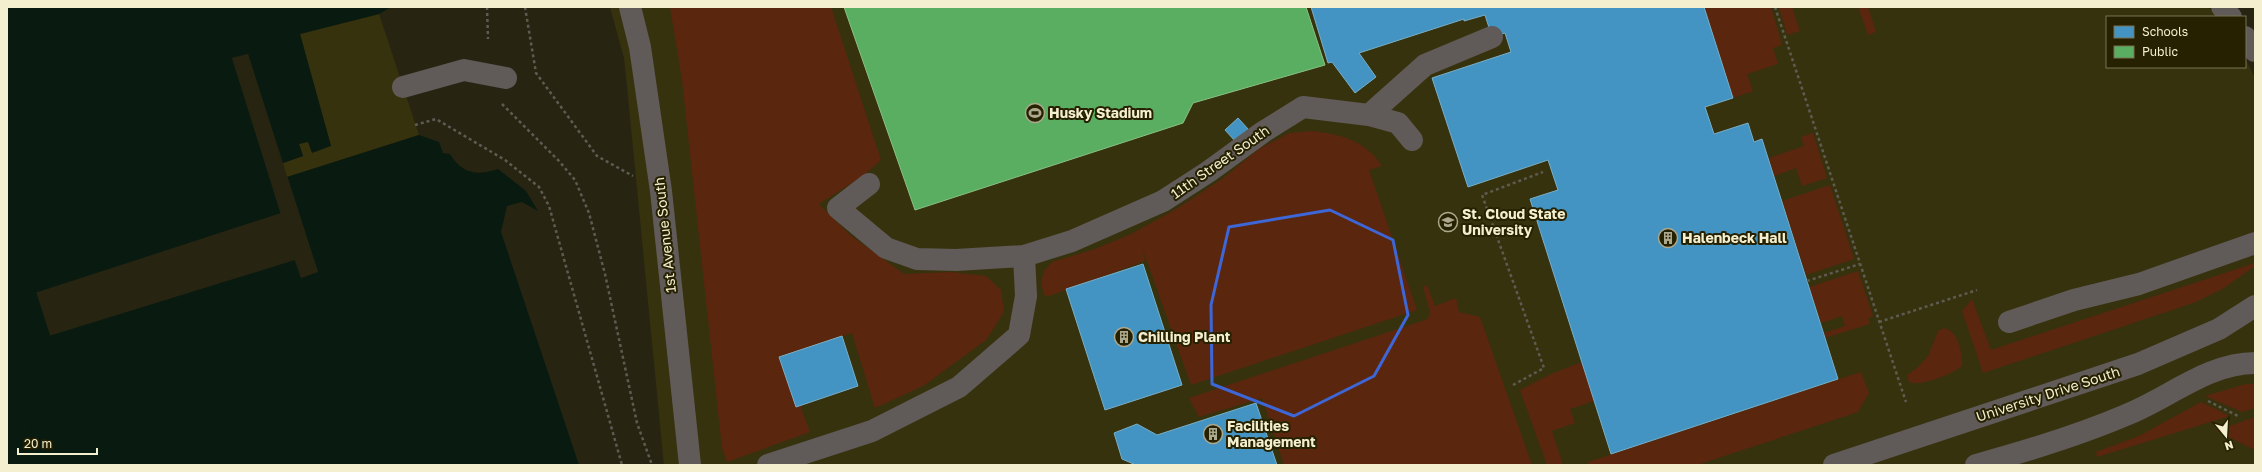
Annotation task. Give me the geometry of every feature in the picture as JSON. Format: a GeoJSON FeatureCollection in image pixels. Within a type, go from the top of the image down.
{"type":"FeatureCollection","features":[{"type":"Feature","properties":{"kind":"street","name":"1st Avenue South"},"geometry":{"type":"LineString","coordinates":[[630,7],[640,47],[661,191],[690,465]]}},
{"type":"Feature","properties":{"kind":"street"},"geometry":{"type":"LineString","coordinates":[[2222,7],[2229,16]]}},
{"type":"Feature","properties":{"kind":"street"},"geometry":{"type":"LineString","coordinates":[[1369,115],[1425,65],[1492,38]]}},
{"type":"Feature","properties":{"kind":"street"},"geometry":{"type":"LineString","coordinates":[[2246,38],[2255,51]]}},
{"type":"Feature","properties":{"kind":"street"},"geometry":{"type":"LineString","coordinates":[[403,87],[464,70],[506,78]]}},
{"type":"Feature","properties":{"kind":"street","name":"11th Street South"},"geometry":{"type":"LineString","coordinates":[[869,184],[838,208],[886,248],[917,260],[956,260],[1024,256],[1072,241],[1163,201],[1208,172],[1263,132],[1303,107],[1369,115],[1398,123],[1412,140]]}},
{"type":"Feature","properties":{"kind":"street"},"geometry":{"type":"LineString","coordinates":[[2009,322],[2074,300],[2138,284],[2255,243]]}},
{"type":"Feature","properties":{"kind":"street"},"geometry":{"type":"LineString","coordinates":[[768,465],[872,431],[959,387],[1019,335],[1026,296],[1024,256]]}},
{"type":"Feature","properties":{"kind":"street","name":"University Drive South"},"geometry":{"type":"LineString","coordinates":[[1834,465],[2138,364],[2219,329],[2255,306]]}},
{"type":"Feature","properties":{"kind":"street"},"geometry":{"type":"LineString","coordinates":[[1976,465],[2072,437],[2128,414],[2210,372],[2240,363],[2255,363]]}},
{"type":"Feature","properties":{"kind":"path"},"geometry":{"type":"LineString","coordinates":[[487,7],[488,39]]}},
{"type":"Feature","properties":{"kind":"path"},"geometry":{"type":"LineString","coordinates":[[525,7],[536,73],[597,156],[661,191]]}},
{"type":"Feature","properties":{"kind":"path"},"geometry":{"type":"LineString","coordinates":[[1775,7],[1906,402]]}},
{"type":"Feature","properties":{"kind":"path"},"geometry":{"type":"LineString","coordinates":[[502,104],[559,161],[575,180],[589,213],[605,274],[637,423],[652,465]]}},
{"type":"Feature","properties":{"kind":"path"},"geometry":{"type":"LineString","coordinates":[[415,125],[436,119],[505,160],[539,187],[548,206],[622,465]]}},
{"type":"Feature","properties":{"kind":"path"},"geometry":{"type":"LineString","coordinates":[[1513,385],[1544,368],[1482,194],[1543,172]]}},
{"type":"Feature","properties":{"kind":"path"},"geometry":{"type":"LineString","coordinates":[[1808,281],[1860,264]]}},
{"type":"Feature","properties":{"kind":"path"},"geometry":{"type":"LineString","coordinates":[[1879,322],[1977,290]]}},
{"type":"Feature","properties":{"kind":"path"},"geometry":{"type":"LineString","coordinates":[[2205,400],[2240,417]]}},
{"type":"Feature","properties":{"kind":"highlighted area"},"geometry":{"type":"Polygon","coordinates":[[[1330,210],[1393,240],[1408,315],[1374,376],[1294,416],[1212,384],[1211,305],[1229,227],[1330,210]]]}},
{"type":"Feature","properties":{"kind":"shaded area"},"geometry":{"type":"Polygon","coordinates":[[[7,7],[391,7],[379,14],[300,34],[331,146],[312,153],[308,142],[299,144],[303,156],[283,163],[248,54],[232,58],[281,213],[7,302],[7,7]]]}},
{"type":"Feature","properties":{"kind":"shaded area","name":"St. Cloud State University"},"geometry":{"type":"Polygon","coordinates":[[[610,7],[2209,7],[2216,16],[2106,16],[2106,68],[2246,68],[2246,60],[2255,78],[2255,465],[664,465],[624,58],[610,7]]]}},
{"type":"Feature","properties":{"kind":"shaded area"},"geometry":{"type":"Polygon","coordinates":[[[670,7],[831,7],[881,160],[863,176],[819,204],[850,235],[904,274],[952,272],[986,276],[1001,290],[1004,312],[986,340],[923,386],[875,408],[852,333],[782,356],[810,432],[727,462],[722,448],[682,80],[670,7]]]}},
{"type":"Feature","properties":{"kind":"shaded area"},"geometry":{"type":"Polygon","coordinates":[[[1704,7],[1771,7],[1782,45],[1773,48],[1778,64],[1747,74],[1753,91],[1733,98],[1704,7]]]}},
{"type":"Feature","properties":{"kind":"shaded area"},"geometry":{"type":"Polygon","coordinates":[[[1779,7],[1792,7],[1800,31],[1787,35],[1779,7]]]}},
{"type":"Feature","properties":{"kind":"shaded area"},"geometry":{"type":"Polygon","coordinates":[[[1858,7],[1868,7],[1876,32],[1868,35],[1858,7]]]}},
{"type":"Feature","properties":{"kind":"shaded area"},"geometry":{"type":"Polygon","coordinates":[[[379,14],[419,135],[287,177],[283,163],[303,156],[299,144],[308,141],[331,146],[300,34],[379,14]]]}},
{"type":"Feature","properties":{"kind":"shaded area"},"geometry":{"type":"Polygon","coordinates":[[[1311,131],[1332,134],[1360,144],[1375,157],[1382,166],[1369,170],[1417,310],[1191,385],[1143,250],[1145,261],[1049,296],[1044,295],[1041,283],[1044,271],[1052,262],[1095,249],[1131,234],[1178,208],[1222,179],[1259,149],[1289,133],[1311,131]]]}},
{"type":"Feature","properties":{"kind":"shaded area"},"geometry":{"type":"Polygon","coordinates":[[[1813,133],[1827,178],[1802,186],[1796,168],[1774,176],[1769,158],[1804,146],[1801,137],[1813,133]]]}},
{"type":"Feature","properties":{"kind":"shaded area"},"geometry":{"type":"Polygon","coordinates":[[[419,135],[439,142],[443,153],[450,154],[460,166],[471,172],[477,173],[498,169],[526,191],[538,211],[522,202],[507,206],[501,232],[579,465],[7,465],[7,349],[295,260],[301,278],[318,272],[287,177],[419,135]]]}},
{"type":"Feature","properties":{"kind":"shaded area"},"geometry":{"type":"Polygon","coordinates":[[[1830,185],[1854,259],[1806,275],[1782,201],[1830,185]]]}},
{"type":"Feature","properties":{"kind":"shaded area"},"geometry":{"type":"Polygon","coordinates":[[[2255,263],[2255,266],[2224,288],[2196,302],[1983,373],[1962,311],[1972,299],[1991,350],[2255,263]]]}},
{"type":"Feature","properties":{"kind":"shaded area"},"geometry":{"type":"Polygon","coordinates":[[[1858,271],[1873,316],[1868,318],[1870,324],[1825,338],[1824,333],[1845,326],[1842,316],[1821,323],[1809,287],[1858,271]]]}},
{"type":"Feature","properties":{"kind":"shaded area"},"geometry":{"type":"Polygon","coordinates":[[[1427,285],[1435,306],[1456,298],[1459,312],[1480,317],[1532,465],[1284,465],[1262,398],[1199,417],[1189,398],[1428,319],[1430,312],[1423,287],[1427,285]]]}},
{"type":"Feature","properties":{"kind":"shaded area"},"geometry":{"type":"Polygon","coordinates":[[[1944,328],[1953,333],[1959,343],[1962,355],[1962,366],[1951,373],[1936,379],[1921,383],[1909,382],[1907,375],[1917,368],[1928,356],[1938,331],[1944,328]]]}},
{"type":"Feature","properties":{"kind":"shaded area"},"geometry":{"type":"Polygon","coordinates":[[[1582,362],[1599,415],[1594,401],[1570,409],[1575,423],[1552,431],[1563,465],[1547,465],[1520,390],[1551,374],[1582,362]]]}},
{"type":"Feature","properties":{"kind":"shaded area"},"geometry":{"type":"Polygon","coordinates":[[[1861,372],[1869,393],[1858,412],[1697,465],[1589,465],[1588,462],[1861,372]]]}},
{"type":"Feature","properties":{"kind":"shaded area"},"geometry":{"type":"Polygon","coordinates":[[[2246,384],[2255,384],[2255,408],[2242,412],[2205,396],[2246,384]]]}},
{"type":"Feature","properties":{"kind":"shaded area"},"geometry":{"type":"Polygon","coordinates":[[[2201,402],[2230,416],[2097,457],[2096,452],[2139,436],[2201,402]]]}},
{"type":"Feature","properties":{"kind":"shaded area"},"geometry":{"type":"Polygon","coordinates":[[[2255,417],[2255,450],[2216,431],[2255,417]]]}},
{"type":"Feature","properties":{"kind":"pier"},"geometry":{"type":"Polygon","coordinates":[[[248,54],[283,165],[281,163],[246,56],[234,59],[283,213],[281,215],[232,58],[248,54]]]}},
{"type":"Feature","properties":{"kind":"pier"},"geometry":{"type":"Polygon","coordinates":[[[287,175],[318,272],[301,278],[294,258],[296,259],[302,275],[315,271],[285,178],[287,175]]]}},
{"type":"Feature","properties":{"kind":"building: Schools","name":"Halenbeck Hall"},"geometry":{"type":"Polygon","coordinates":[[[1311,7],[1704,7],[1733,98],[1705,107],[1714,134],[1748,123],[1754,142],[1762,139],[1838,379],[1611,454],[1530,199],[1558,190],[1548,160],[1468,187],[1432,78],[1511,52],[1505,33],[1492,37],[1485,15],[1464,21],[1464,19],[1359,53],[1376,77],[1355,93],[1332,62],[1328,63],[1311,7]]]}},
{"type":"Feature","properties":{"kind":"building: Schools"},"geometry":{"type":"Polygon","coordinates":[[[1238,118],[1249,130],[1236,142],[1225,130],[1238,118]]]}},
{"type":"Feature","properties":{"kind":"building: Schools","name":"Chilling Plant"},"geometry":{"type":"Polygon","coordinates":[[[1143,264],[1182,385],[1105,410],[1066,289],[1143,264]]]}},
{"type":"Feature","properties":{"kind":"building: Schools"},"geometry":{"type":"Polygon","coordinates":[[[842,336],[858,386],[796,407],[779,357],[842,336]]]}},
{"type":"Feature","properties":{"kind":"building: Schools","name":"Facilities Management"},"geometry":{"type":"Polygon","coordinates":[[[1256,403],[1277,465],[1136,465],[1122,459],[1114,433],[1137,424],[1157,435],[1256,403]]]}},
{"type":"Feature","properties":{"kind":"building: Public","name":"Husky Stadium"},"geometry":{"type":"Polygon","coordinates":[[[844,7],[1306,7],[1325,65],[1193,103],[1183,123],[915,210],[844,7]]]}},
{"type":"Feature","properties":{"kind":"waterway"},"geometry":{"type":"LineString","coordinates":[[7,284],[14,300],[67,465]]}},
{"type":"Feature","properties":{"kind":"place","name":"Husky Stadium"},"geometry":{"type":"Point","coordinates":[1035,113]}},
{"type":"Feature","properties":{"kind":"place","name":"St. Cloud State University"},"geometry":{"type":"Point","coordinates":[1448,222]}},
{"type":"Feature","properties":{"kind":"place","name":"Halenbeck Hall"},"geometry":{"type":"Point","coordinates":[1668,238]}},
{"type":"Feature","properties":{"kind":"place","name":"Chilling Plant"},"geometry":{"type":"Point","coordinates":[1124,337]}},
{"type":"Feature","properties":{"kind":"place","name":"Facilities Management"},"geometry":{"type":"Point","coordinates":[1213,434]}}]}
